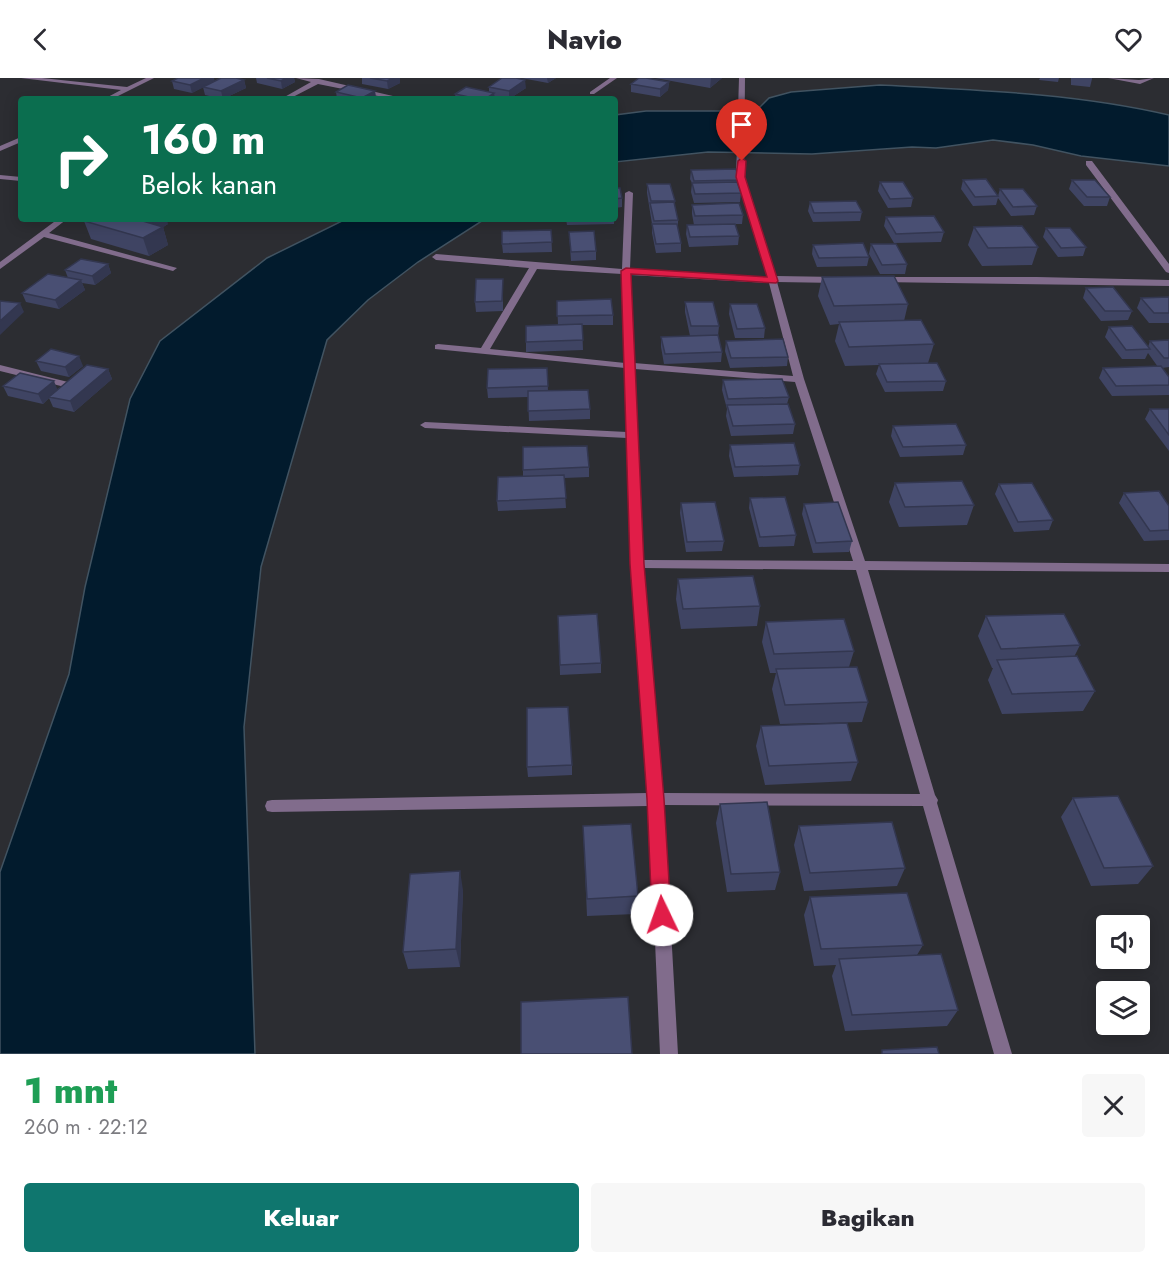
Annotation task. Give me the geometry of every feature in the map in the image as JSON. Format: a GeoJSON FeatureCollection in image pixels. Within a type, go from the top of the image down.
{"type":"FeatureCollection","features":[{"type":"Feature","properties":{"kind":"street"},"geometry":{"type":"LineString","coordinates":[[24,78],[129,89]]}},
{"type":"Feature","properties":{"kind":"street"},"geometry":{"type":"LineString","coordinates":[[114,96],[151,78]]}},
{"type":"Feature","properties":{"kind":"street"},"geometry":{"type":"LineString","coordinates":[[299,78],[388,96]]}},
{"type":"Feature","properties":{"kind":"street"},"geometry":{"type":"LineString","coordinates":[[290,96],[325,78]]}},
{"type":"Feature","properties":{"kind":"street"},"geometry":{"type":"LineString","coordinates":[[592,93],[614,78]]}},
{"type":"Feature","properties":{"kind":"street"},"geometry":{"type":"LineString","coordinates":[[742,78],[740,177],[773,280],[799,379],[861,567],[931,800],[1003,1054]]}},
{"type":"Feature","properties":{"kind":"street"},"geometry":{"type":"LineString","coordinates":[[1111,78],[1140,82],[1151,78]]}},
{"type":"Feature","properties":{"kind":"street"},"geometry":{"type":"LineString","coordinates":[[0,149],[18,140]]}},
{"type":"Feature","properties":{"kind":"street"},"geometry":{"type":"LineString","coordinates":[[1089,163],[1169,270]]}},
{"type":"Feature","properties":{"kind":"street"},"geometry":{"type":"LineString","coordinates":[[0,177],[18,179]]}},
{"type":"Feature","properties":{"kind":"street"},"geometry":{"type":"LineString","coordinates":[[629,193],[626,271],[637,564],[656,799],[669,1054]]}},
{"type":"Feature","properties":{"kind":"street"},"geometry":{"type":"LineString","coordinates":[[0,266],[59,222]]}},
{"type":"Feature","properties":{"kind":"street"},"geometry":{"type":"LineString","coordinates":[[43,234],[173,268]]}},
{"type":"Feature","properties":{"kind":"street"},"geometry":{"type":"LineString","coordinates":[[436,257],[534,266],[773,280],[854,280]]}},
{"type":"Feature","properties":{"kind":"street"},"geometry":{"type":"LineString","coordinates":[[484,352],[534,266]]}},
{"type":"Feature","properties":{"kind":"street"},"geometry":{"type":"LineString","coordinates":[[877,280],[1169,283]]}},
{"type":"Feature","properties":{"kind":"street"},"geometry":{"type":"LineString","coordinates":[[438,347],[630,366],[799,379]]}},
{"type":"Feature","properties":{"kind":"street"},"geometry":{"type":"LineString","coordinates":[[0,368],[73,386]]}},
{"type":"Feature","properties":{"kind":"street"},"geometry":{"type":"LineString","coordinates":[[425,425],[632,435]]}},
{"type":"Feature","properties":{"kind":"street"},"geometry":{"type":"LineString","coordinates":[[637,564],[1169,568]]}},
{"type":"Feature","properties":{"kind":"street"},"geometry":{"type":"LineString","coordinates":[[272,806],[656,799],[931,800]]}},
{"type":"Feature","properties":{"kind":"water"},"geometry":{"type":"Polygon","coordinates":[[[880,85],[1062,97],[1134,108],[1169,115],[1169,166],[1081,156],[1033,145],[993,140],[936,148],[912,147],[812,154],[708,152],[618,162],[618,115],[646,111],[756,111],[769,98],[791,92],[880,85]]]}},
{"type":"Feature","properties":{"kind":"water"},"geometry":{"type":"Polygon","coordinates":[[[340,222],[480,222],[418,262],[368,300],[327,340],[261,567],[244,727],[255,1054],[0,1054],[0,872],[69,674],[85,587],[130,399],[160,341],[267,258],[340,222]]]}},
{"type":"Feature","properties":{"kind":"building"},"geometry":{"type":"Polygon","coordinates":[[[178,78],[204,78],[190,85],[172,81],[178,78]]]}},
{"type":"Feature","properties":{"kind":"building"},"geometry":{"type":"Polygon","coordinates":[[[221,78],[244,80],[221,91],[203,87],[221,78]]]}},
{"type":"Feature","properties":{"kind":"building"},"geometry":{"type":"Polygon","coordinates":[[[267,78],[286,78],[281,81],[267,78]]]}},
{"type":"Feature","properties":{"kind":"building"},"geometry":{"type":"Polygon","coordinates":[[[370,78],[393,78],[387,81],[370,78]]]}},
{"type":"Feature","properties":{"kind":"building"},"geometry":{"type":"Polygon","coordinates":[[[502,78],[525,80],[509,91],[489,87],[502,78]]]}},
{"type":"Feature","properties":{"kind":"building"},"geometry":{"type":"Polygon","coordinates":[[[639,78],[669,82],[660,89],[631,84],[639,78]]]}},
{"type":"Feature","properties":{"kind":"building"},"geometry":{"type":"Polygon","coordinates":[[[348,85],[375,91],[366,96],[336,92],[348,85]]]}},
{"type":"Feature","properties":{"kind":"building"},"geometry":{"type":"Polygon","coordinates":[[[466,87],[494,93],[490,96],[455,94],[466,87]]]}},
{"type":"Feature","properties":{"kind":"building"},"geometry":{"type":"Polygon","coordinates":[[[736,169],[739,180],[694,181],[691,170],[736,169]]]}},
{"type":"Feature","properties":{"kind":"building"},"geometry":{"type":"Polygon","coordinates":[[[986,179],[998,196],[975,197],[963,180],[986,179]]]}},
{"type":"Feature","properties":{"kind":"building"},"geometry":{"type":"Polygon","coordinates":[[[1072,180],[1095,180],[1110,197],[1087,197],[1072,180]]]}},
{"type":"Feature","properties":{"kind":"building"},"geometry":{"type":"Polygon","coordinates":[[[737,182],[741,193],[695,194],[692,183],[737,182]]]}},
{"type":"Feature","properties":{"kind":"building"},"geometry":{"type":"Polygon","coordinates":[[[880,182],[903,182],[913,198],[890,199],[880,182]]]}},
{"type":"Feature","properties":{"kind":"building"},"geometry":{"type":"Polygon","coordinates":[[[647,184],[670,184],[675,201],[651,201],[647,184]]]}},
{"type":"Feature","properties":{"kind":"building"},"geometry":{"type":"Polygon","coordinates":[[[618,188],[620,188],[622,198],[618,199],[618,188]]]}},
{"type":"Feature","properties":{"kind":"building"},"geometry":{"type":"Polygon","coordinates":[[[1000,189],[1023,189],[1037,206],[1013,207],[1000,189]]]}},
{"type":"Feature","properties":{"kind":"building"},"geometry":{"type":"Polygon","coordinates":[[[856,201],[862,212],[814,213],[810,202],[856,201]]]}},
{"type":"Feature","properties":{"kind":"building"},"geometry":{"type":"Polygon","coordinates":[[[674,202],[678,220],[654,221],[650,203],[674,202]]]}},
{"type":"Feature","properties":{"kind":"building"},"geometry":{"type":"Polygon","coordinates":[[[739,203],[743,215],[695,216],[692,205],[739,203]]]}},
{"type":"Feature","properties":{"kind":"building"},"geometry":{"type":"Polygon","coordinates":[[[934,216],[944,232],[896,234],[886,217],[934,216]]]}},
{"type":"Feature","properties":{"kind":"building"},"geometry":{"type":"Polygon","coordinates":[[[87,222],[146,222],[163,227],[143,238],[87,222]]]}},
{"type":"Feature","properties":{"kind":"building"},"geometry":{"type":"Polygon","coordinates":[[[652,224],[677,224],[681,243],[656,244],[652,224]]]}},
{"type":"Feature","properties":{"kind":"building"},"geometry":{"type":"Polygon","coordinates":[[[735,224],[739,236],[690,237],[687,225],[735,224]]]}},
{"type":"Feature","properties":{"kind":"building"},"geometry":{"type":"Polygon","coordinates":[[[1022,226],[1038,247],[988,248],[974,227],[1022,226]]]}},
{"type":"Feature","properties":{"kind":"building"},"geometry":{"type":"Polygon","coordinates":[[[1046,228],[1070,228],[1086,247],[1061,248],[1046,228]]]}},
{"type":"Feature","properties":{"kind":"building"},"geometry":{"type":"Polygon","coordinates":[[[551,230],[552,242],[502,244],[502,231],[551,230]]]}},
{"type":"Feature","properties":{"kind":"building"},"geometry":{"type":"Polygon","coordinates":[[[594,231],[596,251],[571,252],[569,232],[594,231]]]}},
{"type":"Feature","properties":{"kind":"building"},"geometry":{"type":"Polygon","coordinates":[[[863,243],[869,257],[819,258],[813,245],[863,243]]]}},
{"type":"Feature","properties":{"kind":"building"},"geometry":{"type":"Polygon","coordinates":[[[871,244],[896,244],[907,264],[882,265],[871,244]]]}},
{"type":"Feature","properties":{"kind":"building"},"geometry":{"type":"Polygon","coordinates":[[[81,259],[108,264],[92,276],[65,270],[81,259]]]}},
{"type":"Feature","properties":{"kind":"building"},"geometry":{"type":"Polygon","coordinates":[[[48,274],[81,280],[55,300],[22,293],[48,274]]]}},
{"type":"Feature","properties":{"kind":"building"},"geometry":{"type":"Polygon","coordinates":[[[894,276],[908,304],[834,306],[822,277],[894,276]]]}},
{"type":"Feature","properties":{"kind":"building"},"geometry":{"type":"Polygon","coordinates":[[[476,279],[503,279],[502,301],[475,302],[476,279]]]}},
{"type":"Feature","properties":{"kind":"building"},"geometry":{"type":"Polygon","coordinates":[[[1113,287],[1132,311],[1105,311],[1086,288],[1113,287]]]}},
{"type":"Feature","properties":{"kind":"building"},"geometry":{"type":"Polygon","coordinates":[[[1169,297],[1169,313],[1154,313],[1141,298],[1169,297]]]}},
{"type":"Feature","properties":{"kind":"building"},"geometry":{"type":"Polygon","coordinates":[[[611,299],[613,315],[557,316],[557,301],[611,299]]]}},
{"type":"Feature","properties":{"kind":"building"},"geometry":{"type":"Polygon","coordinates":[[[0,301],[20,303],[0,321],[0,301]]]}},
{"type":"Feature","properties":{"kind":"building"},"geometry":{"type":"Polygon","coordinates":[[[685,302],[713,302],[719,326],[691,326],[685,302]]]}},
{"type":"Feature","properties":{"kind":"building"},"geometry":{"type":"Polygon","coordinates":[[[730,304],[757,304],[765,328],[737,329],[730,304]]]}},
{"type":"Feature","properties":{"kind":"building"},"geometry":{"type":"Polygon","coordinates":[[[921,320],[934,344],[849,347],[839,322],[921,320]]]}},
{"type":"Feature","properties":{"kind":"building"},"geometry":{"type":"Polygon","coordinates":[[[582,324],[583,340],[526,342],[526,326],[582,324]]]}},
{"type":"Feature","properties":{"kind":"building"},"geometry":{"type":"Polygon","coordinates":[[[1132,326],[1150,349],[1126,350],[1109,327],[1132,326]]]}},
{"type":"Feature","properties":{"kind":"building"},"geometry":{"type":"Polygon","coordinates":[[[718,335],[722,352],[665,354],[661,337],[718,335]]]}},
{"type":"Feature","properties":{"kind":"building"},"geometry":{"type":"Polygon","coordinates":[[[783,339],[788,357],[731,358],[726,341],[783,339]]]}},
{"type":"Feature","properties":{"kind":"building"},"geometry":{"type":"Polygon","coordinates":[[[1169,340],[1169,358],[1164,358],[1150,341],[1169,340]]]}},
{"type":"Feature","properties":{"kind":"building"},"geometry":{"type":"Polygon","coordinates":[[[51,349],[79,356],[65,367],[36,361],[51,349]]]}},
{"type":"Feature","properties":{"kind":"building"},"geometry":{"type":"Polygon","coordinates":[[[937,363],[946,381],[887,382],[879,364],[937,363]]]}},
{"type":"Feature","properties":{"kind":"building"},"geometry":{"type":"Polygon","coordinates":[[[87,365],[108,369],[70,401],[49,397],[87,365]]]}},
{"type":"Feature","properties":{"kind":"building"},"geometry":{"type":"Polygon","coordinates":[[[1161,366],[1169,377],[1169,385],[1116,386],[1103,368],[1161,366]]]}},
{"type":"Feature","properties":{"kind":"building"},"geometry":{"type":"Polygon","coordinates":[[[547,368],[548,386],[487,388],[488,369],[547,368]]]}},
{"type":"Feature","properties":{"kind":"building"},"geometry":{"type":"Polygon","coordinates":[[[20,373],[54,381],[38,394],[3,386],[20,373]]]}},
{"type":"Feature","properties":{"kind":"building"},"geometry":{"type":"Polygon","coordinates":[[[782,379],[789,397],[728,399],[723,380],[782,379]]]}},
{"type":"Feature","properties":{"kind":"building"},"geometry":{"type":"Polygon","coordinates":[[[588,390],[590,409],[528,411],[528,391],[588,390]]]}},
{"type":"Feature","properties":{"kind":"building"},"geometry":{"type":"Polygon","coordinates":[[[788,404],[795,424],[733,426],[727,405],[788,404]]]}},
{"type":"Feature","properties":{"kind":"building"},"geometry":{"type":"Polygon","coordinates":[[[1150,409],[1169,409],[1169,435],[1150,409]]]}},
{"type":"Feature","properties":{"kind":"building"},"geometry":{"type":"Polygon","coordinates":[[[956,424],[966,445],[903,447],[893,426],[956,424]]]}},
{"type":"Feature","properties":{"kind":"building"},"geometry":{"type":"Polygon","coordinates":[[[794,443],[800,465],[735,467],[730,445],[794,443]]]}},
{"type":"Feature","properties":{"kind":"building"},"geometry":{"type":"Polygon","coordinates":[[[587,446],[589,467],[523,470],[523,447],[587,446]]]}},
{"type":"Feature","properties":{"kind":"building"},"geometry":{"type":"Polygon","coordinates":[[[564,475],[566,498],[497,501],[498,477],[564,475]]]}},
{"type":"Feature","properties":{"kind":"building"},"geometry":{"type":"Polygon","coordinates":[[[962,481],[974,505],[905,507],[895,483],[962,481]]]}},
{"type":"Feature","properties":{"kind":"building"},"geometry":{"type":"Polygon","coordinates":[[[1032,483],[1053,520],[1018,522],[999,484],[1032,483]]]}},
{"type":"Feature","properties":{"kind":"building"},"geometry":{"type":"Polygon","coordinates":[[[1159,491],[1169,506],[1169,530],[1150,531],[1124,493],[1159,491]]]}},
{"type":"Feature","properties":{"kind":"building"},"geometry":{"type":"Polygon","coordinates":[[[785,497],[796,535],[760,537],[750,498],[785,497]]]}},
{"type":"Feature","properties":{"kind":"building"},"geometry":{"type":"Polygon","coordinates":[[[715,502],[724,541],[687,542],[681,503],[715,502]]]}},
{"type":"Feature","properties":{"kind":"building"},"geometry":{"type":"Polygon","coordinates":[[[838,502],[852,541],[816,543],[804,504],[838,502]]]}},
{"type":"Feature","properties":{"kind":"building"},"geometry":{"type":"Polygon","coordinates":[[[753,576],[760,606],[683,609],[678,579],[753,576]]]}},
{"type":"Feature","properties":{"kind":"building"},"geometry":{"type":"Polygon","coordinates":[[[597,614],[601,663],[560,665],[558,616],[597,614]]]}},
{"type":"Feature","properties":{"kind":"building"},"geometry":{"type":"Polygon","coordinates":[[[1064,614],[1080,645],[1001,649],[986,616],[1064,614]]]}},
{"type":"Feature","properties":{"kind":"building"},"geometry":{"type":"Polygon","coordinates":[[[844,619],[854,651],[774,654],[766,622],[844,619]]]}},
{"type":"Feature","properties":{"kind":"building"},"geometry":{"type":"Polygon","coordinates":[[[1077,656],[1095,691],[1012,694],[997,660],[1077,656]]]}},
{"type":"Feature","properties":{"kind":"building"},"geometry":{"type":"Polygon","coordinates":[[[857,667],[868,702],[785,705],[776,669],[857,667]]]}},
{"type":"Feature","properties":{"kind":"building"},"geometry":{"type":"Polygon","coordinates":[[[568,707],[572,765],[527,767],[527,708],[568,707]]]}},
{"type":"Feature","properties":{"kind":"building"},"geometry":{"type":"Polygon","coordinates":[[[847,723],[858,762],[769,766],[761,726],[847,723]]]}},
{"type":"Feature","properties":{"kind":"building"},"geometry":{"type":"Polygon","coordinates":[[[1118,796],[1153,866],[1104,868],[1073,798],[1118,796]]]}},
{"type":"Feature","properties":{"kind":"building"},"geometry":{"type":"Polygon","coordinates":[[[767,802],[780,872],[731,874],[720,804],[767,802]]]}},
{"type":"Feature","properties":{"kind":"building"},"geometry":{"type":"Polygon","coordinates":[[[892,822],[905,868],[810,873],[799,826],[892,822]]]}},
{"type":"Feature","properties":{"kind":"building"},"geometry":{"type":"Polygon","coordinates":[[[631,824],[638,896],[587,899],[583,826],[631,824]]]}},
{"type":"Feature","properties":{"kind":"building"},"geometry":{"type":"Polygon","coordinates":[[[460,871],[456,949],[403,952],[410,874],[460,871]]]}},
{"type":"Feature","properties":{"kind":"building"},"geometry":{"type":"Polygon","coordinates":[[[907,893],[923,945],[821,949],[810,897],[907,893]]]}},
{"type":"Feature","properties":{"kind":"building"},"geometry":{"type":"Polygon","coordinates":[[[941,954],[958,1010],[852,1015],[839,959],[941,954]]]}},
{"type":"Feature","properties":{"kind":"building"},"geometry":{"type":"Polygon","coordinates":[[[628,997],[632,1054],[521,1054],[521,1002],[628,997]]]}},
{"type":"Feature","properties":{"kind":"building"},"geometry":{"type":"Polygon","coordinates":[[[937,1047],[939,1054],[882,1054],[882,1050],[937,1047]]]}},
{"type":"Feature","properties":{"kind":"route"},"geometry":{"type":"LineString","coordinates":[[662,915],[656,799],[637,564],[626,271],[773,281],[740,177],[742,161]]}}]}
